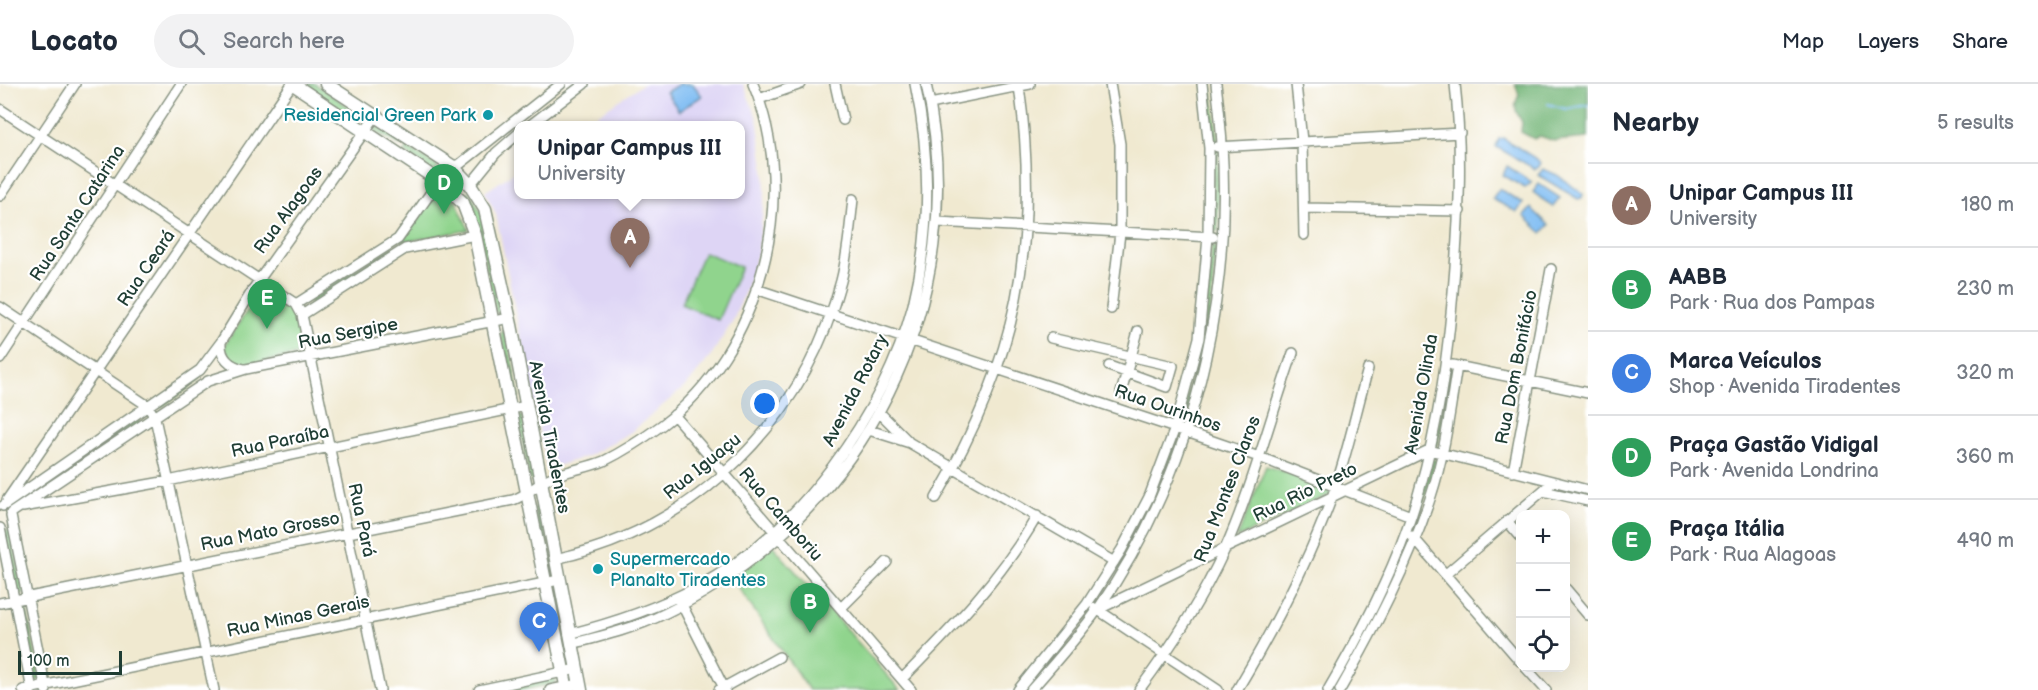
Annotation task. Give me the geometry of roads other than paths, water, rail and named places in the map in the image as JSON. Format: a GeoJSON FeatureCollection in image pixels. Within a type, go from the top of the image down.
{"type":"FeatureCollection","features":[{"type":"Feature","properties":{"kind":"main road"},"geometry":{"type":"LineString","coordinates":[[292,84],[440,181],[452,166]]}},
{"type":"Feature","properties":{"kind":"main road","name":"Avenida Tiradentes"},"geometry":{"type":"LineString","coordinates":[[326,84],[452,166],[473,189],[488,219],[510,318],[581,687]]}},
{"type":"Feature","properties":{"kind":"main road"},"geometry":{"type":"LineString","coordinates":[[399,153],[409,140]]}},
{"type":"Feature","properties":{"kind":"main road","name":"Avenida Tiradentes"},"geometry":{"type":"LineString","coordinates":[[440,181],[463,203],[475,235],[512,410],[566,688]]}},
{"type":"Feature","properties":{"kind":"street"},"geometry":{"type":"LineString","coordinates":[[0,196],[75,84]]}},
{"type":"Feature","properties":{"kind":"street","name":"Rua Santa Catarina"},"geometry":{"type":"LineString","coordinates":[[0,359],[181,84]]}},
{"type":"Feature","properties":{"kind":"street","name":"Rua Ceará"},"geometry":{"type":"LineString","coordinates":[[6,508],[28,470],[292,84]]}},
{"type":"Feature","properties":{"kind":"street"},"geometry":{"type":"LineString","coordinates":[[514,121],[561,84]]}},
{"type":"Feature","properties":{"kind":"street"},"geometry":{"type":"LineString","coordinates":[[536,121],[584,84]]}},
{"type":"Feature","properties":{"kind":"street"},"geometry":{"type":"LineString","coordinates":[[753,84],[759,99],[801,84]]}},
{"type":"Feature","properties":{"kind":"street"},"geometry":{"type":"LineString","coordinates":[[835,84],[843,120]]}},
{"type":"Feature","properties":{"kind":"street","name":"Avenida Rotary"},"geometry":{"type":"LineString","coordinates":[[777,534],[839,458],[864,416],[902,336],[912,307],[922,259],[928,186],[923,128],[915,84]]}},
{"type":"Feature","properties":{"kind":"street","name":"Avenida Rotary"},"geometry":{"type":"LineString","coordinates":[[570,639],[627,628],[680,600],[723,581],[828,489],[869,430],[912,339],[930,276],[939,184],[926,84]]}},
{"type":"Feature","properties":{"kind":"street"},"geometry":{"type":"LineString","coordinates":[[930,104],[1030,84]]}},
{"type":"Feature","properties":{"kind":"street"},"geometry":{"type":"LineString","coordinates":[[1110,84],[1120,144],[1120,233],[1111,309]]}},
{"type":"Feature","properties":{"kind":"street"},"geometry":{"type":"LineString","coordinates":[[1018,690],[1087,604],[1114,562],[1149,496],[1175,428],[1199,338],[1208,237],[1209,148],[1202,84]]}},
{"type":"Feature","properties":{"kind":"street"},"geometry":{"type":"LineString","coordinates":[[1031,690],[1097,610],[1127,562],[1161,497],[1187,432],[1212,339],[1220,237],[1223,147],[1216,84]]}},
{"type":"Feature","properties":{"kind":"street"},"geometry":{"type":"LineString","coordinates":[[1296,84],[1302,141],[1304,235]]}},
{"type":"Feature","properties":{"kind":"street","name":"Avenida Olinda"},"geometry":{"type":"LineString","coordinates":[[1328,690],[1366,620],[1406,533],[1429,450],[1446,364],[1460,211],[1460,133],[1455,84]]}},
{"type":"Feature","properties":{"kind":"street"},"geometry":{"type":"LineString","coordinates":[[936,498],[954,468],[998,369],[1018,298],[1027,226],[1027,154],[1019,86]]}},
{"type":"Feature","properties":{"kind":"street","name":"Rua Mato Grosso"},"geometry":{"type":"LineString","coordinates":[[0,603],[513,500],[527,494],[550,478],[603,461],[627,448],[674,415],[690,400],[712,372],[738,332],[756,289],[773,217],[774,161],[768,127],[759,99]]}},
{"type":"Feature","properties":{"kind":"street"},"geometry":{"type":"LineString","coordinates":[[0,109],[296,304],[398,239],[440,181]]}},
{"type":"Feature","properties":{"kind":"street","name":"Rua Alagoas"},"geometry":{"type":"LineString","coordinates":[[44,485],[148,406],[200,370],[221,342],[259,280],[375,117]]}},
{"type":"Feature","properties":{"kind":"street"},"geometry":{"type":"LineString","coordinates":[[452,166],[460,164],[514,121]]}},
{"type":"Feature","properties":{"kind":"street"},"geometry":{"type":"LineString","coordinates":[[1209,148],[1460,133]]}},
{"type":"Feature","properties":{"kind":"street"},"geometry":{"type":"LineString","coordinates":[[473,189],[483,167],[514,139]]}},
{"type":"Feature","properties":{"kind":"street"},"geometry":{"type":"LineString","coordinates":[[928,186],[939,184]]}},
{"type":"Feature","properties":{"kind":"street","name":"Rua Iguaçu"},"geometry":{"type":"LineString","coordinates":[[555,559],[599,546],[673,512],[724,474],[753,446],[789,401],[812,359],[831,312],[845,260],[853,199]]}},
{"type":"Feature","properties":{"kind":"street"},"geometry":{"type":"LineString","coordinates":[[1305,208],[1460,211]]}},
{"type":"Feature","properties":{"kind":"street"},"geometry":{"type":"LineString","coordinates":[[937,222],[1220,237]]}},
{"type":"Feature","properties":{"kind":"street"},"geometry":{"type":"LineString","coordinates":[[302,315],[405,249],[475,235]]}},
{"type":"Feature","properties":{"kind":"street"},"geometry":{"type":"LineString","coordinates":[[398,239],[405,249]]}},
{"type":"Feature","properties":{"kind":"street","name":"Rua Dom Bonifácio"},"geometry":{"type":"LineString","coordinates":[[1513,472],[1551,269]]}},
{"type":"Feature","properties":{"kind":"street"},"geometry":{"type":"LineString","coordinates":[[756,289],[902,336]]}},
{"type":"Feature","properties":{"kind":"street","name":"Rua Pará"},"geometry":{"type":"LineString","coordinates":[[296,304],[302,315],[380,690]]}},
{"type":"Feature","properties":{"kind":"street"},"geometry":{"type":"LineString","coordinates":[[0,307],[148,406],[155,418],[214,690]]}},
{"type":"Feature","properties":{"kind":"street","name":"Rua Sergipe"},"geometry":{"type":"LineString","coordinates":[[44,485],[155,418],[208,381],[246,369],[510,318]]}},
{"type":"Feature","properties":{"kind":"street"},"geometry":{"type":"LineString","coordinates":[[1121,393],[1138,331]]}},
{"type":"Feature","properties":{"kind":"street","name":"Rua Ourinhos"},"geometry":{"type":"LineString","coordinates":[[902,336],[1259,457],[1411,516]]}},
{"type":"Feature","properties":{"kind":"street"},"geometry":{"type":"LineString","coordinates":[[1051,338],[1173,366],[1167,387],[1109,366]]}},
{"type":"Feature","properties":{"kind":"street"},"geometry":{"type":"LineString","coordinates":[[221,342],[220,349],[226,360],[233,366],[246,369]]}},
{"type":"Feature","properties":{"kind":"street","name":"Rua Montes Claros"},"geometry":{"type":"LineString","coordinates":[[1139,690],[1165,655],[1194,609],[1225,549],[1259,457],[1293,353]]}},
{"type":"Feature","properties":{"kind":"street"},"geometry":{"type":"LineString","coordinates":[[1446,364],[1588,393]]}},
{"type":"Feature","properties":{"kind":"street","name":"Avenida Olinda"},"geometry":{"type":"LineString","coordinates":[[1340,690],[1377,622],[1416,539],[1442,453],[1457,366]]}},
{"type":"Feature","properties":{"kind":"street"},"geometry":{"type":"LineString","coordinates":[[1237,690],[1267,640],[1298,578],[1331,499],[1368,369]]}},
{"type":"Feature","properties":{"kind":"street"},"geometry":{"type":"LineString","coordinates":[[200,370],[208,381]]}},
{"type":"Feature","properties":{"kind":"street"},"geometry":{"type":"LineString","coordinates":[[1171,376],[1188,380]]}},
{"type":"Feature","properties":{"kind":"street","name":"Rua Paraíba"},"geometry":{"type":"LineString","coordinates":[[6,508],[54,502],[168,481],[526,406]]}},
{"type":"Feature","properties":{"kind":"street"},"geometry":{"type":"LineString","coordinates":[[879,412],[910,443]]}},
{"type":"Feature","properties":{"kind":"street","name":"Rua Camboriu"},"geometry":{"type":"LineString","coordinates":[[674,415],[911,690]]}},
{"type":"Feature","properties":{"kind":"street"},"geometry":{"type":"LineString","coordinates":[[869,430],[910,443],[1114,562]]}},
{"type":"Feature","properties":{"kind":"street"},"geometry":{"type":"LineString","coordinates":[[1429,450],[1588,490]]}},
{"type":"Feature","properties":{"kind":"street","name":"Rua Rio Preto"},"geometry":{"type":"LineString","coordinates":[[1097,610],[1429,450]]}},
{"type":"Feature","properties":{"kind":"street"},"geometry":{"type":"LineString","coordinates":[[28,470],[44,485],[54,502]]}},
{"type":"Feature","properties":{"kind":"street"},"geometry":{"type":"LineString","coordinates":[[1446,574],[1553,482]]}},
{"type":"Feature","properties":{"kind":"street"},"geometry":{"type":"LineString","coordinates":[[6,508],[44,485]]}},
{"type":"Feature","properties":{"kind":"street"},"geometry":{"type":"LineString","coordinates":[[6,508],[44,485]]}},
{"type":"Feature","properties":{"kind":"street"},"geometry":{"type":"LineString","coordinates":[[1543,491],[1588,501]]}},
{"type":"Feature","properties":{"kind":"street"},"geometry":{"type":"LineString","coordinates":[[6,508],[9,523],[0,527],[29,689]]}},
{"type":"Feature","properties":{"kind":"street"},"geometry":{"type":"LineString","coordinates":[[6,508],[45,688]]}},
{"type":"Feature","properties":{"kind":"street"},"geometry":{"type":"LineString","coordinates":[[902,679],[972,608],[1006,565],[1037,516]]}},
{"type":"Feature","properties":{"kind":"street"},"geometry":{"type":"LineString","coordinates":[[1508,521],[1516,530]]}},
{"type":"Feature","properties":{"kind":"street"},"geometry":{"type":"LineString","coordinates":[[1406,533],[1416,539],[1516,655]]}},
{"type":"Feature","properties":{"kind":"street"},"geometry":{"type":"LineString","coordinates":[[841,608],[886,562]]}},
{"type":"Feature","properties":{"kind":"street","name":"Rua Minas Gerais"},"geometry":{"type":"LineString","coordinates":[[29,689],[45,688],[206,652],[559,580]]}},
{"type":"Feature","properties":{"kind":"street"},"geometry":{"type":"LineString","coordinates":[[1570,594],[1588,615]]}},
{"type":"Feature","properties":{"kind":"street"},"geometry":{"type":"LineString","coordinates":[[680,600],[722,689],[779,657]]}},
{"type":"Feature","properties":{"kind":"street"},"geometry":{"type":"LineString","coordinates":[[1087,604],[1218,690]]}},
{"type":"Feature","properties":{"kind":"street"},"geometry":{"type":"LineString","coordinates":[[479,690],[577,669]]}},
{"type":"Feature","properties":{"kind":"street"},"geometry":{"type":"LineString","coordinates":[[1530,672],[1546,690]]}},
{"type":"Feature","properties":{"kind":"street"},"geometry":{"type":"LineString","coordinates":[[550,690],[581,687]]}},
{"type":"Feature","properties":{"kind":"water"},"geometry":{"type":"Polygon","coordinates":[[[679,84],[693,84],[702,96],[679,111],[666,92],[679,84]]]}},
{"type":"Feature","properties":{"kind":"water"},"geometry":{"type":"Polygon","coordinates":[[[1503,138],[1538,160],[1541,163],[1538,168],[1535,169],[1496,147],[1499,139],[1503,138]]]}},
{"type":"Feature","properties":{"kind":"water"},"geometry":{"type":"Polygon","coordinates":[[[1507,166],[1532,182],[1525,188],[1503,175],[1507,166]]]}},
{"type":"Feature","properties":{"kind":"water"},"geometry":{"type":"Polygon","coordinates":[[[1543,169],[1557,175],[1583,194],[1582,198],[1578,199],[1538,175],[1543,169]]]}},
{"type":"Feature","properties":{"kind":"water"},"geometry":{"type":"Polygon","coordinates":[[[1539,184],[1560,198],[1553,207],[1533,192],[1539,184]]]}},
{"type":"Feature","properties":{"kind":"water"},"geometry":{"type":"Polygon","coordinates":[[[1499,189],[1523,203],[1517,212],[1492,199],[1499,189]]]}},
{"type":"Feature","properties":{"kind":"water"},"geometry":{"type":"Polygon","coordinates":[[[1531,208],[1549,225],[1542,233],[1524,216],[1531,208]]]}},
{"type":"Feature","properties":{"kind":"waterway"},"geometry":{"type":"LineString","coordinates":[[1548,104],[1566,109],[1588,105]]}},
{"type":"Feature","properties":{"kind":"place","name":"Residencial Green Park"},"geometry":{"type":"Point","coordinates":[488,115]}},
{"type":"Feature","properties":{"kind":"place","name":"Praça Gastão Vidigal"},"geometry":{"type":"Point","coordinates":[444,214]}},
{"type":"Feature","properties":{"kind":"place","name":"Unipar Campus III"},"geometry":{"type":"Point","coordinates":[630,268]}},
{"type":"Feature","properties":{"kind":"place","name":"Praça Itália"},"geometry":{"type":"Point","coordinates":[267,329]}},
{"type":"Feature","properties":{"kind":"place","name":"Supermercado Planalto Tiradentes"},"geometry":{"type":"Point","coordinates":[598,569]}},
{"type":"Feature","properties":{"kind":"place","name":"AABB"},"geometry":{"type":"Point","coordinates":[810,633]}},
{"type":"Feature","properties":{"kind":"place","name":"Marca Veículos"},"geometry":{"type":"Point","coordinates":[539,652]}}]}
